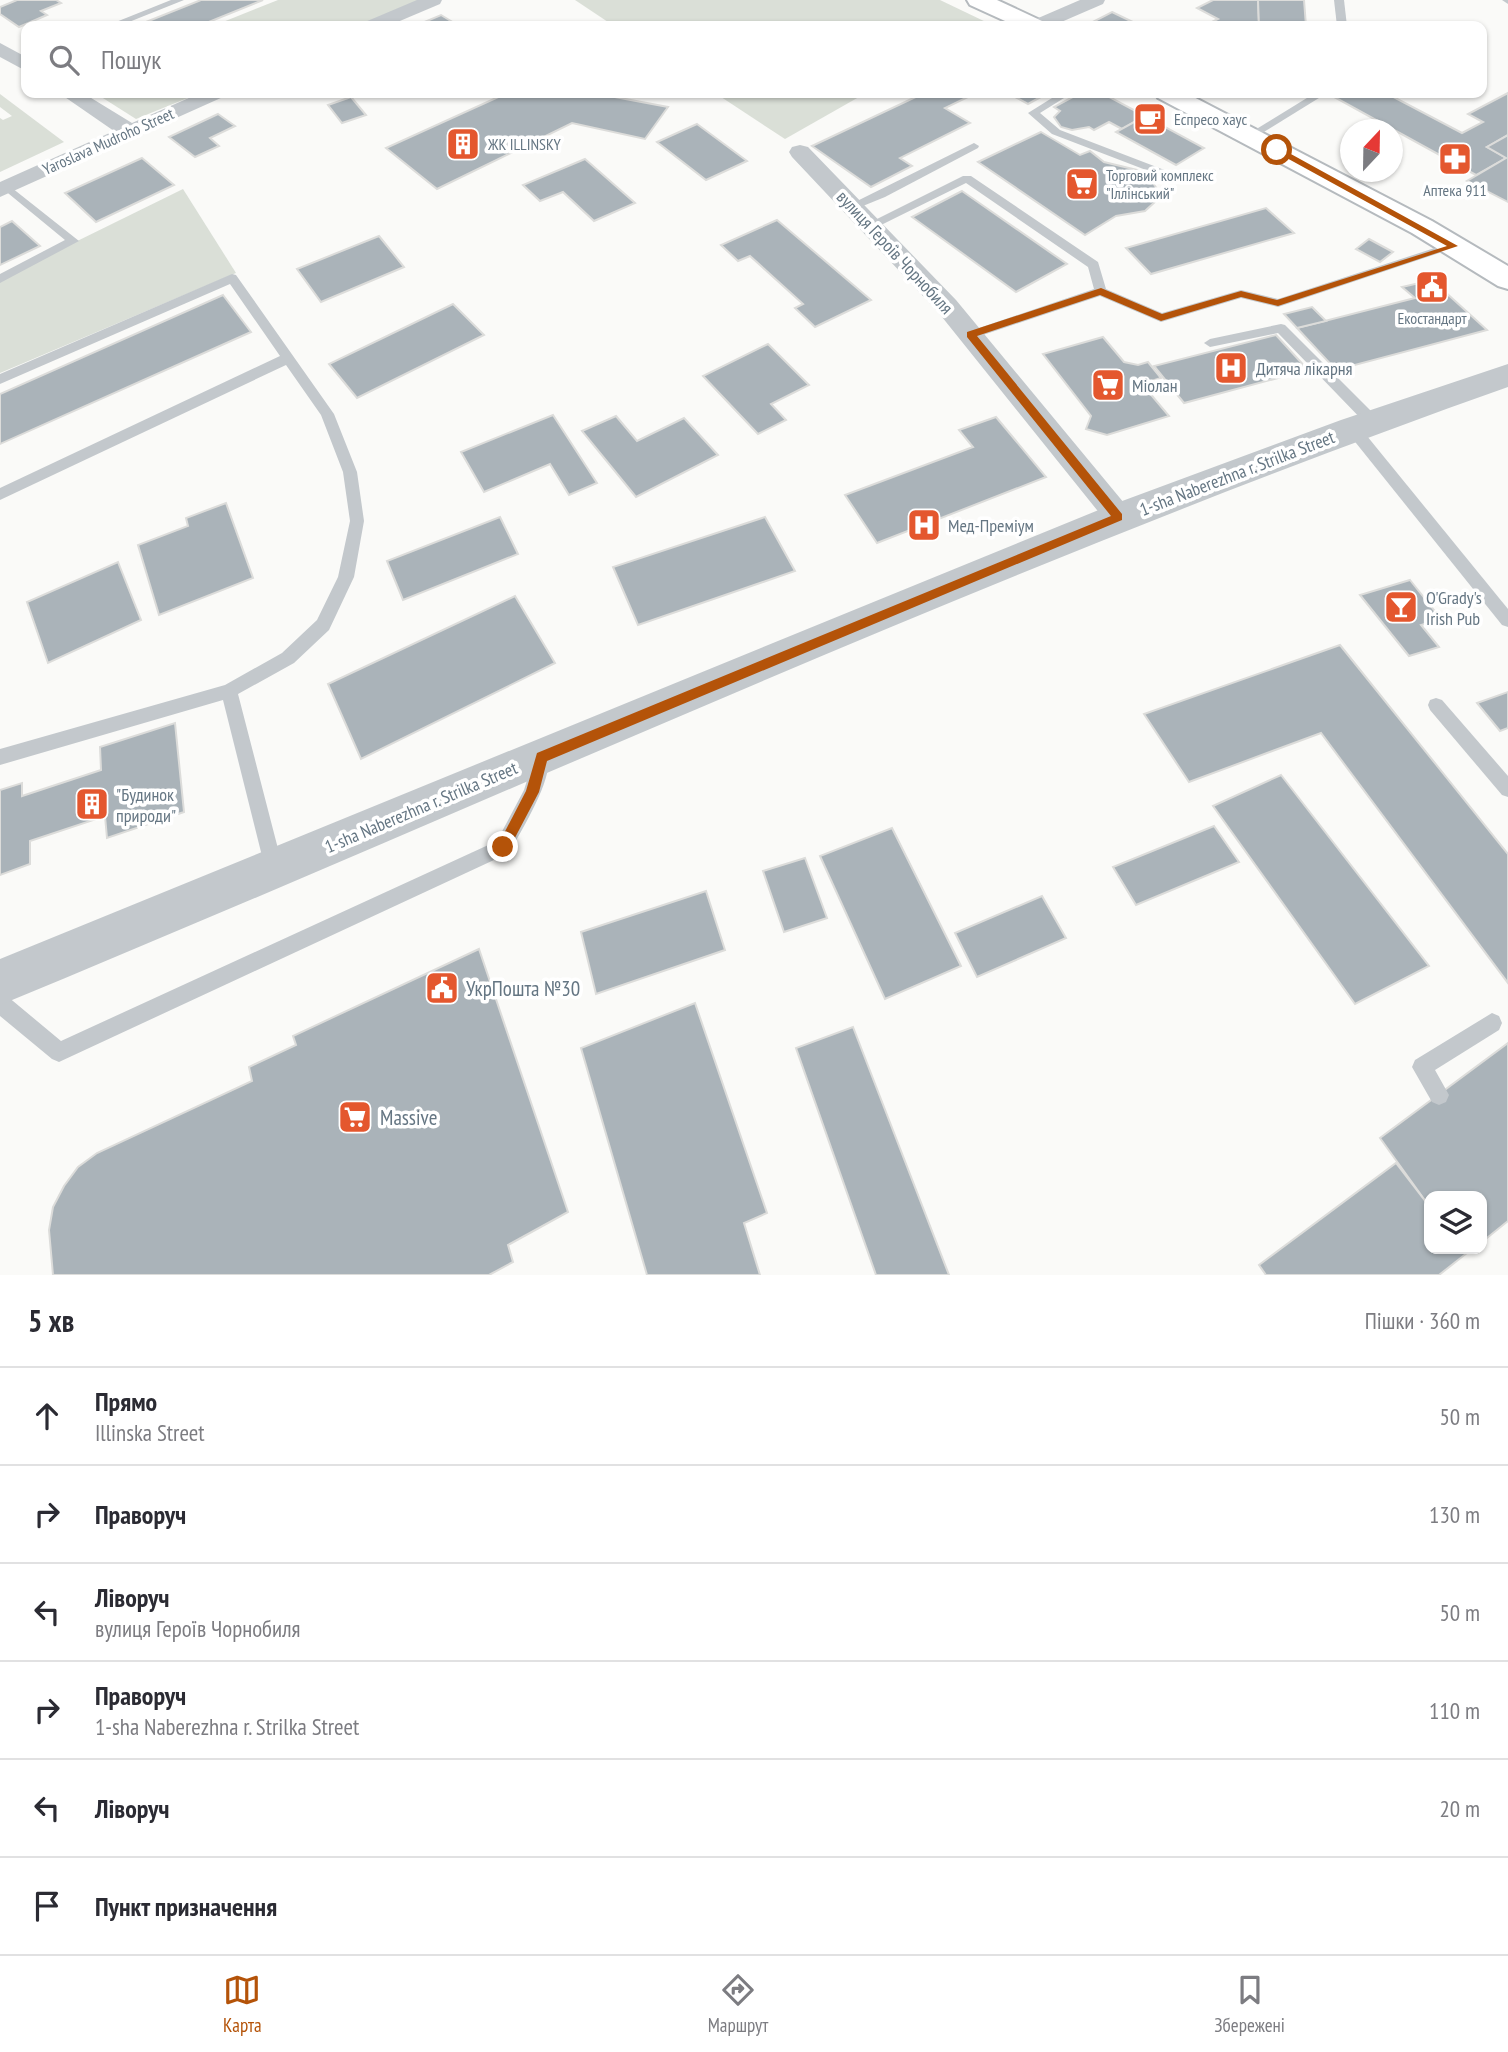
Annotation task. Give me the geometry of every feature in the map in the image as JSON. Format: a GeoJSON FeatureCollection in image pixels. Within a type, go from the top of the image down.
{"type":"FeatureCollection","features":[{"type":"Feature","properties":{"kind":"main road"},"geometry":{"type":"LineString","coordinates":[[978,0],[1024,21]]}},
{"type":"Feature","properties":{"kind":"main road"},"geometry":{"type":"LineString","coordinates":[[1177,98],[1454,246],[1508,279]]}},
{"type":"Feature","properties":{"kind":"street"},"geometry":{"type":"LineString","coordinates":[[384,21],[433,0]]}},
{"type":"Feature","properties":{"kind":"street"},"geometry":{"type":"LineString","coordinates":[[1047,21],[1096,0]]}},
{"type":"Feature","properties":{"kind":"street"},"geometry":{"type":"LineString","coordinates":[[0,49],[21,60]]}},
{"type":"Feature","properties":{"kind":"street"},"geometry":{"type":"LineString","coordinates":[[77,98],[128,130]]}},
{"type":"Feature","properties":{"kind":"street","name":"Yaroslava Mudroho Street"},"geometry":{"type":"LineString","coordinates":[[4,188],[204,98]]}},
{"type":"Feature","properties":{"kind":"street","name":"вулиця Героїв Чорнобиля"},"geometry":{"type":"LineString","coordinates":[[800,152],[971,334],[1119,517]]}},
{"type":"Feature","properties":{"kind":"street","name":"1-sha Naberezhna r. Strilka Street"},"geometry":{"type":"LineString","coordinates":[[0,982],[1119,517],[1363,425],[1508,375]]}},
{"type":"Feature","properties":{"kind":"lane"},"geometry":{"type":"LineString","coordinates":[[124,21],[179,0]]}},
{"type":"Feature","properties":{"kind":"lane"},"geometry":{"type":"LineString","coordinates":[[1339,0],[1341,21]]}},
{"type":"Feature","properties":{"kind":"lane"},"geometry":{"type":"LineString","coordinates":[[1058,98],[1033,113],[1056,131],[1163,173]]}},
{"type":"Feature","properties":{"kind":"lane"},"geometry":{"type":"LineString","coordinates":[[1250,136],[1314,98]]}},
{"type":"Feature","properties":{"kind":"lane"},"geometry":{"type":"LineString","coordinates":[[853,206],[881,195],[974,146]]}},
{"type":"Feature","properties":{"kind":"lane"},"geometry":{"type":"LineString","coordinates":[[871,225],[967,178],[1094,265],[1101,291]]}},
{"type":"Feature","properties":{"kind":"lane"},"geometry":{"type":"LineString","coordinates":[[0,279],[73,242],[4,188]]}},
{"type":"Feature","properties":{"kind":"lane"},"geometry":{"type":"LineString","coordinates":[[971,334],[1101,291],[1161,318],[1241,294],[1278,303],[1454,246]]}},
{"type":"Feature","properties":{"kind":"lane"},"geometry":{"type":"LineString","coordinates":[[0,379],[232,278],[327,414],[350,472],[357,521],[346,577],[324,625],[288,659],[229,691],[0,757]]}},
{"type":"Feature","properties":{"kind":"lane"},"geometry":{"type":"LineString","coordinates":[[1210,343],[1280,328],[1363,425],[1504,616]]}},
{"type":"Feature","properties":{"kind":"lane"},"geometry":{"type":"LineString","coordinates":[[0,494],[288,358]]}},
{"type":"Feature","properties":{"kind":"lane"},"geometry":{"type":"LineString","coordinates":[[229,691],[274,869]]}},
{"type":"Feature","properties":{"kind":"lane"},"geometry":{"type":"LineString","coordinates":[[1436,705],[1508,789]]}},
{"type":"Feature","properties":{"kind":"lane"},"geometry":{"type":"LineString","coordinates":[[0,1003],[59,1052],[503,847],[532,792],[541,757]]}},
{"type":"Feature","properties":{"kind":"lane"},"geometry":{"type":"LineString","coordinates":[[1439,1095],[1422,1067],[1492,1023]]}},
{"type":"Feature","properties":{"kind":"shaded area"},"geometry":{"type":"Polygon","coordinates":[[[278,0],[420,0],[369,21],[226,21],[278,0]]]}},
{"type":"Feature","properties":{"kind":"shaded area"},"geometry":{"type":"Polygon","coordinates":[[[575,0],[940,0],[984,21],[606,21],[575,0]]]}},
{"type":"Feature","properties":{"kind":"shaded area"},"geometry":{"type":"Polygon","coordinates":[[[0,94],[64,142],[0,172],[0,118],[3,120],[12,116],[0,107],[0,94]]]}},
{"type":"Feature","properties":{"kind":"shaded area"},"geometry":{"type":"Polygon","coordinates":[[[103,98],[188,98],[136,119],[103,98]]]}},
{"type":"Feature","properties":{"kind":"shaded area"},"geometry":{"type":"Polygon","coordinates":[[[723,98],[857,98],[785,139],[723,98]]]}},
{"type":"Feature","properties":{"kind":"shaded area"},"geometry":{"type":"Polygon","coordinates":[[[183,189],[236,273],[0,373],[0,279],[183,189]]]}},
{"type":"Feature","properties":{"kind":"building"},"geometry":{"type":"Polygon","coordinates":[[[17,0],[56,0],[61,3],[41,11],[47,15],[33,21],[21,21],[19,27],[0,14],[0,7],[17,0]]]}},
{"type":"Feature","properties":{"kind":"building"},"geometry":{"type":"Polygon","coordinates":[[[201,0],[263,0],[211,21],[148,21],[201,0]]]}},
{"type":"Feature","properties":{"kind":"building"},"geometry":{"type":"Polygon","coordinates":[[[1213,0],[1258,0],[1259,21],[1214,21],[1218,19],[1197,8],[1213,0]]]}},
{"type":"Feature","properties":{"kind":"building"},"geometry":{"type":"Polygon","coordinates":[[[1258,0],[1304,0],[1306,21],[1259,21],[1258,0]]]}},
{"type":"Feature","properties":{"kind":"building"},"geometry":{"type":"Polygon","coordinates":[[[1112,12],[1131,21],[1095,21],[1112,12]]]}},
{"type":"Feature","properties":{"kind":"building"},"geometry":{"type":"Polygon","coordinates":[[[441,15],[451,21],[427,21],[441,15]]]}},
{"type":"Feature","properties":{"kind":"building"},"geometry":{"type":"Polygon","coordinates":[[[1508,93],[1508,135],[1487,147],[1506,158],[1476,175],[1403,135],[1403,119],[1374,119],[1336,98],[1396,98],[1462,133],[1483,122],[1468,114],[1508,93]]]}},
{"type":"Feature","properties":{"kind":"building"},"geometry":{"type":"Polygon","coordinates":[[[352,98],[366,115],[342,123],[328,105],[352,98]]]}},
{"type":"Feature","properties":{"kind":"building","name":"ЖК ILLINSKY"},"geometry":{"type":"Polygon","coordinates":[[[496,98],[620,98],[668,107],[645,139],[572,123],[437,189],[386,148],[496,98]]]}},
{"type":"Feature","properties":{"kind":"building"},"geometry":{"type":"Polygon","coordinates":[[[913,98],[966,98],[945,108],[970,123],[900,158],[912,166],[871,187],[812,146],[913,98]]]}},
{"type":"Feature","properties":{"kind":"building"},"geometry":{"type":"Polygon","coordinates":[[[1017,98],[1039,98],[1028,104],[1017,98]]]}},
{"type":"Feature","properties":{"kind":"building"},"geometry":{"type":"Polygon","coordinates":[[[1071,98],[1111,98],[1145,116],[1122,129],[1109,122],[1094,130],[1089,127],[1072,130],[1061,127],[1054,117],[1060,111],[1054,107],[1071,98]]]}},
{"type":"Feature","properties":{"kind":"building"},"geometry":{"type":"Polygon","coordinates":[[[218,114],[235,126],[210,138],[219,146],[195,157],[169,137],[218,114]]]}},
{"type":"Feature","properties":{"kind":"building"},"geometry":{"type":"Polygon","coordinates":[[[1145,116],[1204,148],[1176,165],[1116,132],[1145,116]]]}},
{"type":"Feature","properties":{"kind":"building"},"geometry":{"type":"Polygon","coordinates":[[[697,124],[747,161],[706,180],[657,142],[697,124]]]}},
{"type":"Feature","properties":{"kind":"building","name":"Торговий комплекс \"Іллінський\""},"geometry":{"type":"Polygon","coordinates":[[[1041,132],[1080,155],[1090,151],[1104,162],[1137,170],[1150,178],[1157,189],[1157,200],[1145,211],[1116,216],[1085,235],[978,162],[1041,132]]]}},
{"type":"Feature","properties":{"kind":"building"},"geometry":{"type":"Polygon","coordinates":[[[1508,135],[1508,202],[1467,181],[1506,158],[1487,147],[1508,135]]]}},
{"type":"Feature","properties":{"kind":"building"},"geometry":{"type":"Polygon","coordinates":[[[142,158],[174,185],[96,222],[65,193],[142,158]]]}},
{"type":"Feature","properties":{"kind":"building"},"geometry":{"type":"Polygon","coordinates":[[[585,159],[635,203],[594,221],[563,192],[540,201],[523,185],[585,159]]]}},
{"type":"Feature","properties":{"kind":"building"},"geometry":{"type":"Polygon","coordinates":[[[962,191],[1067,264],[1016,292],[912,217],[962,191]]]}},
{"type":"Feature","properties":{"kind":"building"},"geometry":{"type":"Polygon","coordinates":[[[1266,208],[1294,233],[1151,274],[1126,248],[1266,208]]]}},
{"type":"Feature","properties":{"kind":"building"},"geometry":{"type":"Polygon","coordinates":[[[777,220],[871,300],[815,327],[795,308],[803,304],[750,256],[738,261],[721,245],[777,220]]]}},
{"type":"Feature","properties":{"kind":"building"},"geometry":{"type":"Polygon","coordinates":[[[12,221],[40,246],[0,265],[0,227],[12,221]]]}},
{"type":"Feature","properties":{"kind":"building"},"geometry":{"type":"Polygon","coordinates":[[[379,236],[404,267],[321,302],[297,269],[379,236]]]}},
{"type":"Feature","properties":{"kind":"building"},"geometry":{"type":"Polygon","coordinates":[[[1369,239],[1393,252],[1380,262],[1356,249],[1369,239]]]}},
{"type":"Feature","properties":{"kind":"building"},"geometry":{"type":"Polygon","coordinates":[[[1432,280],[1487,330],[1336,370],[1297,328],[1415,298],[1402,287],[1432,280]]]}},
{"type":"Feature","properties":{"kind":"building"},"geometry":{"type":"Polygon","coordinates":[[[223,295],[251,332],[0,444],[0,394],[223,295]]]}},
{"type":"Feature","properties":{"kind":"building"},"geometry":{"type":"Polygon","coordinates":[[[453,304],[484,335],[357,398],[329,364],[453,304]]]}},
{"type":"Feature","properties":{"kind":"building"},"geometry":{"type":"Polygon","coordinates":[[[1312,307],[1326,321],[1297,328],[1284,314],[1312,307]]]}},
{"type":"Feature","properties":{"kind":"building","name":"Дитяча лікарня"},"geometry":{"type":"Polygon","coordinates":[[[1276,335],[1308,370],[1184,403],[1154,366],[1276,335]]]}},
{"type":"Feature","properties":{"kind":"building","name":"Міолан"},"geometry":{"type":"Polygon","coordinates":[[[1103,337],[1124,362],[1138,365],[1148,362],[1161,378],[1151,381],[1147,390],[1169,416],[1107,435],[1086,429],[1091,416],[1043,354],[1103,337]]]}},
{"type":"Feature","properties":{"kind":"building"},"geometry":{"type":"Polygon","coordinates":[[[768,344],[809,385],[771,404],[786,420],[758,434],[703,376],[768,344]]]}},
{"type":"Feature","properties":{"kind":"building"},"geometry":{"type":"Polygon","coordinates":[[[553,415],[597,483],[569,495],[550,464],[484,492],[461,452],[553,415]]]}},
{"type":"Feature","properties":{"kind":"building"},"geometry":{"type":"Polygon","coordinates":[[[616,416],[637,441],[684,418],[718,455],[636,497],[582,431],[616,416]]]}},
{"type":"Feature","properties":{"kind":"building"},"geometry":{"type":"Polygon","coordinates":[[[996,417],[1046,477],[877,543],[845,495],[973,447],[959,430],[996,417]]]}},
{"type":"Feature","properties":{"kind":"building"},"geometry":{"type":"Polygon","coordinates":[[[226,503],[253,578],[159,615],[138,545],[188,526],[186,518],[226,503]]]}},
{"type":"Feature","properties":{"kind":"building"},"geometry":{"type":"Polygon","coordinates":[[[500,517],[518,554],[403,600],[387,561],[500,517]]]}},
{"type":"Feature","properties":{"kind":"building"},"geometry":{"type":"Polygon","coordinates":[[[765,517],[795,571],[638,625],[613,567],[765,517]]]}},
{"type":"Feature","properties":{"kind":"building"},"geometry":{"type":"Polygon","coordinates":[[[118,562],[141,620],[48,663],[27,602],[118,562]]]}},
{"type":"Feature","properties":{"kind":"building","name":"O'Grady's Irish Pub"},"geometry":{"type":"Polygon","coordinates":[[[1410,580],[1441,619],[1421,625],[1439,647],[1409,656],[1360,595],[1410,580]]]}},
{"type":"Feature","properties":{"kind":"building"},"geometry":{"type":"Polygon","coordinates":[[[515,596],[555,663],[361,759],[328,684],[515,596]]]}},
{"type":"Feature","properties":{"kind":"building"},"geometry":{"type":"Polygon","coordinates":[[[1340,645],[1508,854],[1508,983],[1321,733],[1189,782],[1144,714],[1340,645]]]}},
{"type":"Feature","properties":{"kind":"building"},"geometry":{"type":"Polygon","coordinates":[[[1508,692],[1508,728],[1500,731],[1477,703],[1508,692]]]}},
{"type":"Feature","properties":{"kind":"building","name":"\"Будинок природи\""},"geometry":{"type":"Polygon","coordinates":[[[175,723],[184,812],[107,838],[105,816],[30,841],[30,864],[0,875],[0,790],[22,783],[22,796],[101,770],[100,747],[175,723]]]}},
{"type":"Feature","properties":{"kind":"building"},"geometry":{"type":"Polygon","coordinates":[[[1281,775],[1429,966],[1355,1004],[1213,806],[1281,775]]]}},
{"type":"Feature","properties":{"kind":"building"},"geometry":{"type":"Polygon","coordinates":[[[1214,826],[1239,862],[1136,905],[1113,867],[1214,826]]]}},
{"type":"Feature","properties":{"kind":"building"},"geometry":{"type":"Polygon","coordinates":[[[892,828],[961,966],[885,999],[820,856],[892,828]]]}},
{"type":"Feature","properties":{"kind":"building"},"geometry":{"type":"Polygon","coordinates":[[[805,858],[827,918],[784,932],[763,871],[805,858]]]}},
{"type":"Feature","properties":{"kind":"building"},"geometry":{"type":"Polygon","coordinates":[[[706,891],[725,950],[596,994],[581,932],[706,891]]]}},
{"type":"Feature","properties":{"kind":"building"},"geometry":{"type":"Polygon","coordinates":[[[1042,896],[1066,938],[977,977],[955,933],[1042,896]]]}},
{"type":"Feature","properties":{"kind":"building","name":"Massive"},"geometry":{"type":"Polygon","coordinates":[[[479,949],[568,1212],[508,1245],[513,1262],[489,1275],[53,1275],[49,1230],[53,1207],[78,1167],[97,1153],[252,1081],[249,1067],[296,1045],[293,1036],[479,949]]]}},
{"type":"Feature","properties":{"kind":"building"},"geometry":{"type":"Polygon","coordinates":[[[695,1003],[767,1213],[744,1223],[760,1275],[647,1275],[581,1048],[695,1003]]]}},
{"type":"Feature","properties":{"kind":"building"},"geometry":{"type":"Polygon","coordinates":[[[853,1027],[949,1275],[876,1275],[796,1048],[853,1027]]]}},
{"type":"Feature","properties":{"kind":"building"},"geometry":{"type":"Polygon","coordinates":[[[1508,1043],[1508,1221],[1487,1238],[1487,1191],[1424,1191],[1424,1199],[1380,1138],[1508,1043]]]}},
{"type":"Feature","properties":{"kind":"building"},"geometry":{"type":"Polygon","coordinates":[[[1396,1163],[1424,1199],[1424,1254],[1466,1254],[1439,1275],[1266,1275],[1259,1265],[1396,1163]]]}},
{"type":"Feature","properties":{"kind":"place","name":"Еспресо хаус"},"geometry":{"type":"Point","coordinates":[1150,119]}},
{"type":"Feature","properties":{"kind":"place","name":"ЖК ILLINSKY"},"geometry":{"type":"Point","coordinates":[463,144]}},
{"type":"Feature","properties":{"kind":"place","name":"Аптека 911"},"geometry":{"type":"Point","coordinates":[1455,159]}},
{"type":"Feature","properties":{"kind":"place","name":"Торговий комплекс \"Іллінський\""},"geometry":{"type":"Point","coordinates":[1082,184]}},
{"type":"Feature","properties":{"kind":"place","name":"Екостандарт"},"geometry":{"type":"Point","coordinates":[1432,287]}},
{"type":"Feature","properties":{"kind":"place","name":"Дитяча лікарня"},"geometry":{"type":"Point","coordinates":[1231,368]}},
{"type":"Feature","properties":{"kind":"place","name":"Міолан"},"geometry":{"type":"Point","coordinates":[1108,385]}},
{"type":"Feature","properties":{"kind":"place","name":"Мед-Преміум"},"geometry":{"type":"Point","coordinates":[924,525]}},
{"type":"Feature","properties":{"kind":"place","name":"O'Grady's Irish Pub"},"geometry":{"type":"Point","coordinates":[1401,607]}},
{"type":"Feature","properties":{"kind":"place","name":"\"Будинок природи\""},"geometry":{"type":"Point","coordinates":[92,804]}},
{"type":"Feature","properties":{"kind":"place","name":"УкрПошта №30"},"geometry":{"type":"Point","coordinates":[442,988]}},
{"type":"Feature","properties":{"kind":"place","name":"Massive"},"geometry":{"type":"Point","coordinates":[355,1117]}},
{"type":"Feature","properties":{"kind":"route"},"geometry":{"type":"LineString","coordinates":[[503,847],[532,792],[541,757],[1119,517],[971,334],[1101,291],[1161,318],[1241,294],[1278,303],[1454,246],[1277,150]]}}]}
